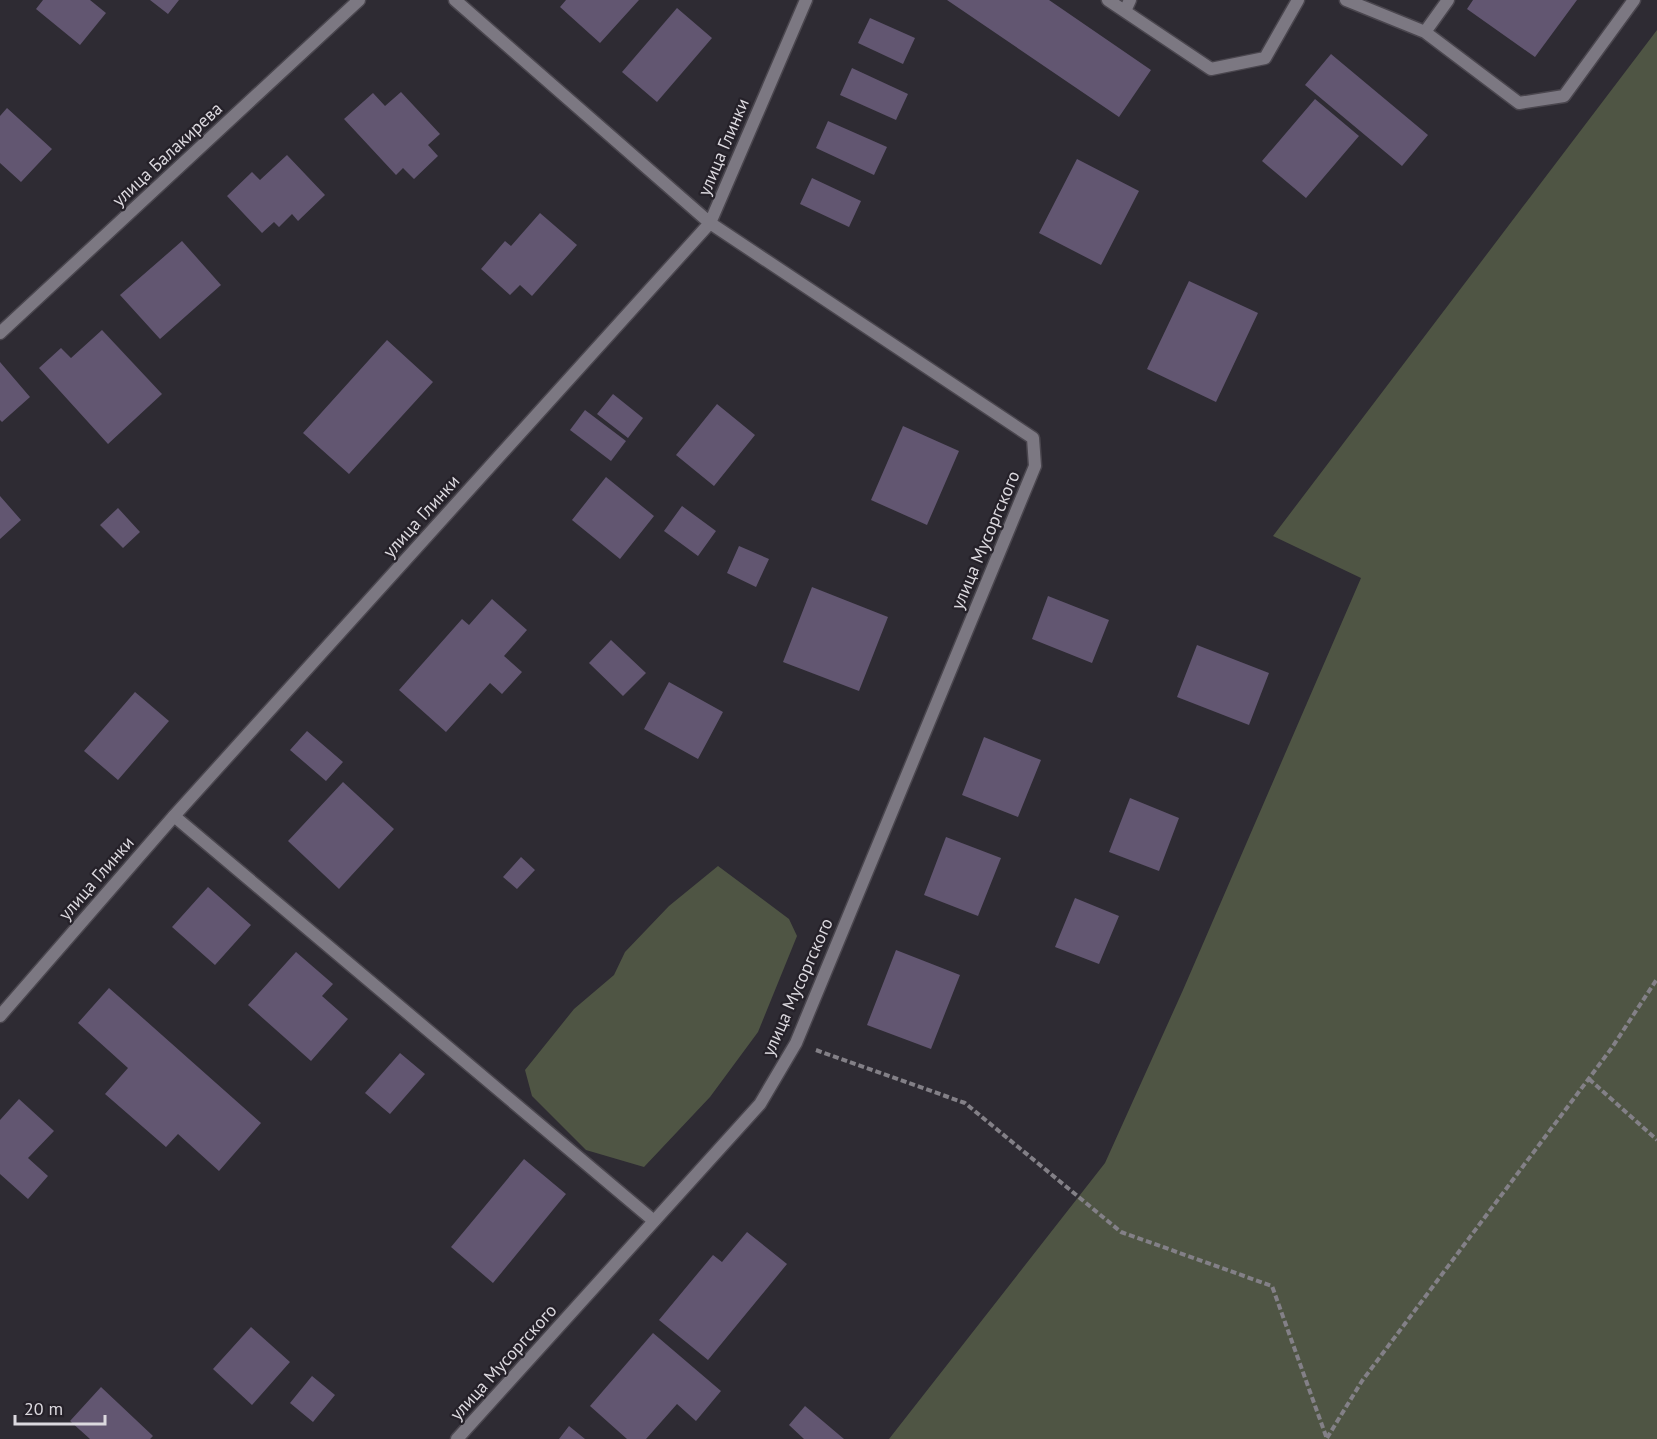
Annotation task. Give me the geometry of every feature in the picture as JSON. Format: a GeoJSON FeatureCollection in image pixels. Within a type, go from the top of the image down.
{"type":"FeatureCollection","features":[{"type":"Feature","properties":{"kind":"street","name":"улица Балакирева"},"geometry":{"type":"LineString","coordinates":[[0,333],[359,0]]}},
{"type":"Feature","properties":{"kind":"street"},"geometry":{"type":"LineString","coordinates":[[455,0],[710,223]]}},
{"type":"Feature","properties":{"kind":"street","name":"улица Глинки"},"geometry":{"type":"LineString","coordinates":[[0,1016],[174,816],[710,223],[806,0]]}},
{"type":"Feature","properties":{"kind":"street"},"geometry":{"type":"LineString","coordinates":[[1108,0],[1127,6],[1211,69],[1265,58],[1298,0]]}},
{"type":"Feature","properties":{"kind":"street"},"geometry":{"type":"LineString","coordinates":[[1346,0],[1425,32],[1520,103],[1564,96],[1634,0]]}},
{"type":"Feature","properties":{"kind":"street"},"geometry":{"type":"LineString","coordinates":[[1425,32],[1448,0]]}},
{"type":"Feature","properties":{"kind":"street","name":"улица Мусоргского"},"geometry":{"type":"LineString","coordinates":[[457,1439],[760,1104],[796,1043],[1035,466],[1033,438],[710,223]]}},
{"type":"Feature","properties":{"kind":"street"},"geometry":{"type":"LineString","coordinates":[[174,816],[654,1221]]}},
{"type":"Feature","properties":{"kind":"path"},"geometry":{"type":"LineString","coordinates":[[1327,1439],[1362,1381],[1589,1079],[1657,979]]}},
{"type":"Feature","properties":{"kind":"path"},"geometry":{"type":"LineString","coordinates":[[796,1043],[965,1103],[1121,1233],[1272,1286],[1327,1439]]}},
{"type":"Feature","properties":{"kind":"path"},"geometry":{"type":"LineString","coordinates":[[1589,1079],[1657,1140]]}},
{"type":"Feature","properties":{"kind":"green space"},"geometry":{"type":"Polygon","coordinates":[[[1657,30],[1657,1439],[889,1439],[1105,1163],[1183,990],[1361,578],[1273,536],[1657,30]]]}},
{"type":"Feature","properties":{"kind":"green space"},"geometry":{"type":"Polygon","coordinates":[[[718,866],[789,919],[797,936],[758,1032],[710,1097],[644,1167],[586,1150],[532,1096],[525,1070],[574,1009],[614,975],[625,952],[669,906],[718,866]]]}},
{"type":"Feature","properties":{"kind":"building"},"geometry":{"type":"Polygon","coordinates":[[[43,0],[90,0],[106,13],[80,45],[36,9],[43,0]]]}},
{"type":"Feature","properties":{"kind":"building"},"geometry":{"type":"Polygon","coordinates":[[[150,0],[179,0],[168,14],[150,0]]]}},
{"type":"Feature","properties":{"kind":"building"},"geometry":{"type":"Polygon","coordinates":[[[566,0],[639,0],[600,43],[560,7],[566,0]]]}},
{"type":"Feature","properties":{"kind":"building"},"geometry":{"type":"Polygon","coordinates":[[[947,0],[1049,0],[1151,70],[1119,117],[947,0]]]}},
{"type":"Feature","properties":{"kind":"building"},"geometry":{"type":"Polygon","coordinates":[[[1473,0],[1577,0],[1535,57],[1467,9],[1473,0]]]}},
{"type":"Feature","properties":{"kind":"building"},"geometry":{"type":"Polygon","coordinates":[[[677,8],[712,38],[657,102],[622,72],[677,8]]]}},
{"type":"Feature","properties":{"kind":"building"},"geometry":{"type":"Polygon","coordinates":[[[870,18],[915,38],[903,64],[858,43],[870,18]]]}},
{"type":"Feature","properties":{"kind":"building"},"geometry":{"type":"Polygon","coordinates":[[[1331,54],[1428,135],[1402,166],[1305,85],[1331,54]]]}},
{"type":"Feature","properties":{"kind":"building"},"geometry":{"type":"Polygon","coordinates":[[[852,68],[908,94],[896,120],[840,95],[852,68]]]}},
{"type":"Feature","properties":{"kind":"building"},"geometry":{"type":"Polygon","coordinates":[[[401,92],[440,134],[428,145],[438,156],[414,179],[403,168],[396,175],[344,119],[373,93],[385,106],[401,92]]]}},
{"type":"Feature","properties":{"kind":"building"},"geometry":{"type":"Polygon","coordinates":[[[1315,99],[1359,136],[1306,198],[1262,161],[1315,99]]]}},
{"type":"Feature","properties":{"kind":"building"},"geometry":{"type":"Polygon","coordinates":[[[7,108],[52,149],[21,182],[0,163],[0,116],[7,108]]]}},
{"type":"Feature","properties":{"kind":"building"},"geometry":{"type":"Polygon","coordinates":[[[828,121],[887,147],[874,175],[816,148],[828,121]]]}},
{"type":"Feature","properties":{"kind":"building"},"geometry":{"type":"Polygon","coordinates":[[[287,155],[325,195],[298,221],[292,214],[279,227],[274,222],[262,233],[227,196],[252,172],[260,180],[287,155]]]}},
{"type":"Feature","properties":{"kind":"building"},"geometry":{"type":"Polygon","coordinates":[[[1077,159],[1139,191],[1101,265],[1039,233],[1077,159]]]}},
{"type":"Feature","properties":{"kind":"building"},"geometry":{"type":"Polygon","coordinates":[[[812,178],[861,201],[849,227],[800,204],[812,178]]]}},
{"type":"Feature","properties":{"kind":"building"},"geometry":{"type":"Polygon","coordinates":[[[540,213],[577,245],[532,296],[520,285],[510,295],[481,269],[505,241],[511,246],[540,213]]]}},
{"type":"Feature","properties":{"kind":"building"},"geometry":{"type":"Polygon","coordinates":[[[182,241],[221,285],[160,339],[120,295],[182,241]]]}},
{"type":"Feature","properties":{"kind":"building"},"geometry":{"type":"Polygon","coordinates":[[[1189,281],[1258,313],[1216,402],[1147,369],[1189,281]]]}},
{"type":"Feature","properties":{"kind":"building"},"geometry":{"type":"Polygon","coordinates":[[[102,330],[162,394],[108,444],[39,368],[61,348],[71,358],[102,330]]]}},
{"type":"Feature","properties":{"kind":"building"},"geometry":{"type":"Polygon","coordinates":[[[387,340],[433,382],[349,474],[303,433],[387,340]]]}},
{"type":"Feature","properties":{"kind":"building"},"geometry":{"type":"Polygon","coordinates":[[[0,362],[30,397],[2,422],[0,420],[0,362]]]}},
{"type":"Feature","properties":{"kind":"building"},"geometry":{"type":"Polygon","coordinates":[[[613,394],[643,418],[628,438],[597,414],[613,394]]]}},
{"type":"Feature","properties":{"kind":"building"},"geometry":{"type":"Polygon","coordinates":[[[717,404],[755,435],[714,486],[676,455],[717,404]]]}},
{"type":"Feature","properties":{"kind":"building"},"geometry":{"type":"Polygon","coordinates":[[[585,410],[626,441],[611,461],[570,430],[585,410]]]}},
{"type":"Feature","properties":{"kind":"building"},"geometry":{"type":"Polygon","coordinates":[[[903,426],[959,451],[927,525],[871,500],[903,426]]]}},
{"type":"Feature","properties":{"kind":"building"},"geometry":{"type":"Polygon","coordinates":[[[606,477],[654,516],[620,559],[572,520],[606,477]]]}},
{"type":"Feature","properties":{"kind":"building"},"geometry":{"type":"Polygon","coordinates":[[[0,496],[21,520],[0,539],[0,496]]]}},
{"type":"Feature","properties":{"kind":"building"},"geometry":{"type":"Polygon","coordinates":[[[682,506],[716,531],[698,556],[664,531],[682,506]]]}},
{"type":"Feature","properties":{"kind":"building"},"geometry":{"type":"Polygon","coordinates":[[[118,508],[140,532],[123,548],[100,525],[118,508]]]}},
{"type":"Feature","properties":{"kind":"building"},"geometry":{"type":"Polygon","coordinates":[[[739,546],[769,559],[756,587],[727,573],[739,546]]]}},
{"type":"Feature","properties":{"kind":"building"},"geometry":{"type":"Polygon","coordinates":[[[812,587],[888,617],[859,691],[783,662],[812,587]]]}},
{"type":"Feature","properties":{"kind":"building"},"geometry":{"type":"Polygon","coordinates":[[[1048,596],[1109,620],[1092,663],[1032,639],[1048,596]]]}},
{"type":"Feature","properties":{"kind":"building"},"geometry":{"type":"Polygon","coordinates":[[[492,599],[527,630],[504,656],[522,672],[502,694],[490,683],[446,732],[399,690],[462,619],[469,625],[492,599]]]}},
{"type":"Feature","properties":{"kind":"building"},"geometry":{"type":"Polygon","coordinates":[[[611,640],[646,673],[623,696],[589,663],[611,640]]]}},
{"type":"Feature","properties":{"kind":"building"},"geometry":{"type":"Polygon","coordinates":[[[1197,645],[1269,673],[1249,725],[1177,697],[1197,645]]]}},
{"type":"Feature","properties":{"kind":"building"},"geometry":{"type":"Polygon","coordinates":[[[669,682],[723,712],[698,759],[644,729],[669,682]]]}},
{"type":"Feature","properties":{"kind":"building"},"geometry":{"type":"Polygon","coordinates":[[[135,692],[169,721],[118,780],[84,751],[135,692]]]}},
{"type":"Feature","properties":{"kind":"building"},"geometry":{"type":"Polygon","coordinates":[[[307,731],[343,762],[326,781],[290,750],[307,731]]]}},
{"type":"Feature","properties":{"kind":"building"},"geometry":{"type":"Polygon","coordinates":[[[984,737],[1041,760],[1018,817],[962,795],[984,737]]]}},
{"type":"Feature","properties":{"kind":"building"},"geometry":{"type":"Polygon","coordinates":[[[343,782],[394,829],[339,889],[288,841],[343,782]]]}},
{"type":"Feature","properties":{"kind":"building"},"geometry":{"type":"Polygon","coordinates":[[[1130,798],[1179,818],[1159,871],[1109,852],[1130,798]]]}},
{"type":"Feature","properties":{"kind":"building"},"geometry":{"type":"Polygon","coordinates":[[[946,837],[1001,858],[978,916],[924,895],[946,837]]]}},
{"type":"Feature","properties":{"kind":"building"},"geometry":{"type":"Polygon","coordinates":[[[521,857],[535,870],[517,889],[503,877],[521,857]]]}},
{"type":"Feature","properties":{"kind":"building"},"geometry":{"type":"Polygon","coordinates":[[[208,887],[251,925],[215,965],[172,927],[208,887]]]}},
{"type":"Feature","properties":{"kind":"building"},"geometry":{"type":"Polygon","coordinates":[[[1075,898],[1119,916],[1099,964],[1055,947],[1075,898]]]}},
{"type":"Feature","properties":{"kind":"building"},"geometry":{"type":"Polygon","coordinates":[[[896,950],[960,975],[931,1049],[867,1025],[896,950]]]}},
{"type":"Feature","properties":{"kind":"building"},"geometry":{"type":"Polygon","coordinates":[[[296,952],[333,984],[322,996],[348,1019],[311,1061],[248,1005],[296,952]]]}},
{"type":"Feature","properties":{"kind":"building"},"geometry":{"type":"Polygon","coordinates":[[[109,988],[261,1123],[219,1171],[178,1134],[166,1147],[105,1094],[128,1068],[78,1023],[109,988]]]}},
{"type":"Feature","properties":{"kind":"building"},"geometry":{"type":"Polygon","coordinates":[[[400,1053],[425,1074],[390,1114],[365,1093],[400,1053]]]}},
{"type":"Feature","properties":{"kind":"building"},"geometry":{"type":"Polygon","coordinates":[[[19,1099],[54,1131],[28,1158],[48,1176],[28,1199],[0,1174],[0,1120],[19,1099]]]}},
{"type":"Feature","properties":{"kind":"building"},"geometry":{"type":"Polygon","coordinates":[[[524,1159],[566,1194],[493,1283],[451,1247],[524,1159]]]}},
{"type":"Feature","properties":{"kind":"building"},"geometry":{"type":"Polygon","coordinates":[[[747,1232],[787,1264],[708,1360],[659,1320],[713,1255],[722,1262],[747,1232]]]}},
{"type":"Feature","properties":{"kind":"building"},"geometry":{"type":"Polygon","coordinates":[[[251,1327],[290,1362],[252,1405],[213,1369],[251,1327]]]}},
{"type":"Feature","properties":{"kind":"building"},"geometry":{"type":"Polygon","coordinates":[[[653,1333],[721,1391],[696,1421],[677,1404],[646,1439],[627,1439],[590,1406],[653,1333]]]}},
{"type":"Feature","properties":{"kind":"building"},"geometry":{"type":"Polygon","coordinates":[[[312,1376],[335,1395],[313,1422],[290,1403],[312,1376]]]}},
{"type":"Feature","properties":{"kind":"building"},"geometry":{"type":"Polygon","coordinates":[[[101,1387],[153,1436],[150,1439],[90,1439],[70,1421],[101,1387]]]}},
{"type":"Feature","properties":{"kind":"building"},"geometry":{"type":"Polygon","coordinates":[[[805,1406],[844,1439],[804,1439],[789,1425],[805,1406]]]}},
{"type":"Feature","properties":{"kind":"building"},"geometry":{"type":"Polygon","coordinates":[[[569,1426],[585,1439],[559,1439],[569,1426]]]}}]}
